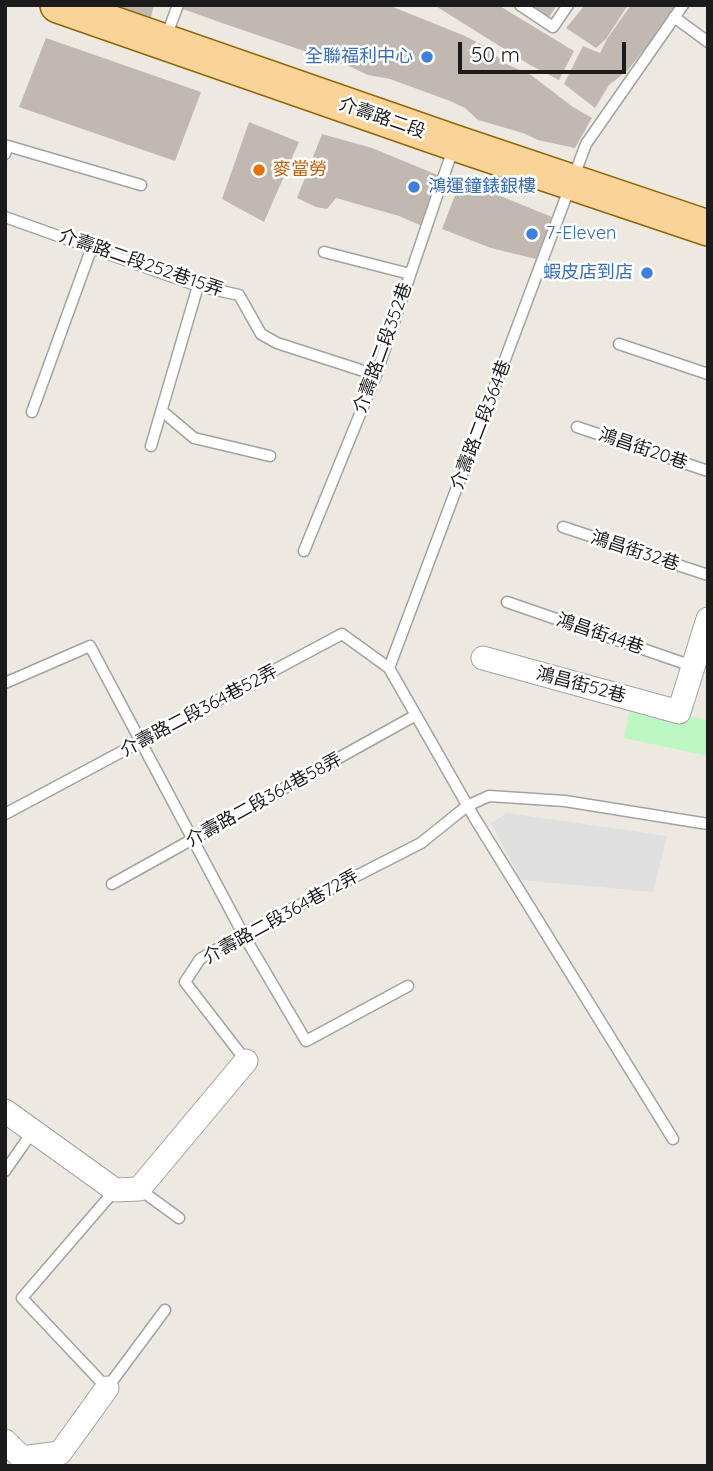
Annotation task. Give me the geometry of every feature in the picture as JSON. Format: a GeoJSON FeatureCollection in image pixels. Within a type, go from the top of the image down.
{"type":"FeatureCollection","features":[{"type":"Feature","properties":{"kind":"main road","name":"介壽路二段"},"geometry":{"type":"LineString","coordinates":[[58,5],[708,228]]}},
{"type":"Feature","properties":{"kind":"street"},"geometry":{"type":"LineString","coordinates":[[692,666],[708,619]]}},
{"type":"Feature","properties":{"kind":"street","name":"鴻昌街52巷"},"geometry":{"type":"LineString","coordinates":[[483,658],[679,712],[692,666]]}},
{"type":"Feature","properties":{"kind":"street"},"geometry":{"type":"LineString","coordinates":[[5,1111],[115,1189],[139,1189],[246,1061]]}},
{"type":"Feature","properties":{"kind":"street"},"geometry":{"type":"LineString","coordinates":[[5,1441],[22,1458],[61,1453],[107,1388]]}},
{"type":"Feature","properties":{"kind":"lane"},"geometry":{"type":"LineString","coordinates":[[163,43],[178,5]]}},
{"type":"Feature","properties":{"kind":"lane"},"geometry":{"type":"LineString","coordinates":[[520,5],[553,27],[568,5]]}},
{"type":"Feature","properties":{"kind":"lane","name":"介壽路二段364巷"},"geometry":{"type":"LineString","coordinates":[[389,668],[586,144],[682,5]]}},
{"type":"Feature","properties":{"kind":"lane"},"geometry":{"type":"LineString","coordinates":[[674,17],[708,42]]}},
{"type":"Feature","properties":{"kind":"lane","name":"介壽路二段352巷"},"geometry":{"type":"LineString","coordinates":[[304,551],[376,375],[455,143]]}},
{"type":"Feature","properties":{"kind":"lane"},"geometry":{"type":"LineString","coordinates":[[5,154],[8,146],[141,185]]}},
{"type":"Feature","properties":{"kind":"lane","name":"介壽路二段252巷15弄"},"geometry":{"type":"LineString","coordinates":[[5,217],[198,286],[239,295],[261,334],[277,343],[376,375]]}},
{"type":"Feature","properties":{"kind":"lane"},"geometry":{"type":"LineString","coordinates":[[32,412],[92,247]]}},
{"type":"Feature","properties":{"kind":"lane"},"geometry":{"type":"LineString","coordinates":[[324,252],[410,274]]}},
{"type":"Feature","properties":{"kind":"lane"},"geometry":{"type":"LineString","coordinates":[[152,446],[198,286]]}},
{"type":"Feature","properties":{"kind":"lane"},"geometry":{"type":"LineString","coordinates":[[619,344],[708,374]]}},
{"type":"Feature","properties":{"kind":"lane"},"geometry":{"type":"LineString","coordinates":[[162,411],[194,438],[270,456]]}},
{"type":"Feature","properties":{"kind":"lane","name":"鴻昌街20巷"},"geometry":{"type":"LineString","coordinates":[[578,427],[708,471]]}},
{"type":"Feature","properties":{"kind":"lane","name":"鴻昌街32巷"},"geometry":{"type":"LineString","coordinates":[[563,527],[708,575]]}},
{"type":"Feature","properties":{"kind":"lane","name":"鴻昌街44巷"},"geometry":{"type":"LineString","coordinates":[[507,602],[692,666]]}},
{"type":"Feature","properties":{"kind":"lane","name":"介壽路二段364巷52弄"},"geometry":{"type":"LineString","coordinates":[[5,814],[342,634],[389,668]]}},
{"type":"Feature","properties":{"kind":"lane"},"geometry":{"type":"LineString","coordinates":[[5,683],[90,646],[243,934],[306,1041],[408,986]]}},
{"type":"Feature","properties":{"kind":"lane"},"geometry":{"type":"LineString","coordinates":[[389,668],[467,806],[673,1139]]}},
{"type":"Feature","properties":{"kind":"lane","name":"介壽路二段364巷58弄"},"geometry":{"type":"LineString","coordinates":[[112,884],[416,715]]}},
{"type":"Feature","properties":{"kind":"lane"},"geometry":{"type":"LineString","coordinates":[[467,806],[489,796],[565,801],[708,824]]}},
{"type":"Feature","properties":{"kind":"lane","name":"介壽路二段364巷72弄"},"geometry":{"type":"LineString","coordinates":[[246,1061],[185,982],[200,959],[421,842],[467,806]]}},
{"type":"Feature","properties":{"kind":"lane"},"geometry":{"type":"LineString","coordinates":[[5,1171],[33,1131]]}},
{"type":"Feature","properties":{"kind":"lane"},"geometry":{"type":"LineString","coordinates":[[115,1189],[22,1298],[107,1388],[165,1310]]}},
{"type":"Feature","properties":{"kind":"lane"},"geometry":{"type":"LineString","coordinates":[[139,1189],[179,1218]]}},
{"type":"Feature","properties":{"kind":"green space"},"geometry":{"type":"Polygon","coordinates":[[[631,704],[708,720],[708,756],[624,738],[631,704]]]}},
{"type":"Feature","properties":{"kind":"shaded area"},"geometry":{"type":"Polygon","coordinates":[[[507,813],[667,836],[653,892],[521,880],[491,823],[507,813]]]}},
{"type":"Feature","properties":{"kind":"building"},"geometry":{"type":"Polygon","coordinates":[[[108,5],[154,5],[150,21],[108,5]]]}},
{"type":"Feature","properties":{"kind":"building"},"geometry":{"type":"Polygon","coordinates":[[[184,5],[388,5],[491,49],[502,62],[531,75],[592,118],[575,148],[538,140],[478,120],[465,108],[450,101],[390,79],[368,75],[183,9],[184,5]]]}},
{"type":"Feature","properties":{"kind":"building"},"geometry":{"type":"Polygon","coordinates":[[[434,5],[498,5],[574,51],[559,80],[434,5]]]}},
{"type":"Feature","properties":{"kind":"building"},"geometry":{"type":"Polygon","coordinates":[[[530,5],[557,5],[549,17],[530,5]]]}},
{"type":"Feature","properties":{"kind":"building"},"geometry":{"type":"Polygon","coordinates":[[[585,5],[628,5],[606,39],[596,48],[566,28],[585,5]]]}},
{"type":"Feature","properties":{"kind":"building"},"geometry":{"type":"Polygon","coordinates":[[[631,5],[679,5],[628,70],[609,85],[595,108],[564,84],[583,46],[600,53],[631,5]]]}},
{"type":"Feature","properties":{"kind":"building"},"geometry":{"type":"Polygon","coordinates":[[[46,38],[201,92],[175,161],[19,107],[46,38]]]}},
{"type":"Feature","properties":{"kind":"building","name":"麥當勞"},"geometry":{"type":"Polygon","coordinates":[[[249,122],[299,142],[264,222],[222,199],[249,122]]]}},
{"type":"Feature","properties":{"kind":"building"},"geometry":{"type":"Polygon","coordinates":[[[322,134],[372,148],[440,176],[422,226],[399,216],[336,198],[327,209],[297,198],[322,134]]]}},
{"type":"Feature","properties":{"kind":"building"},"geometry":{"type":"Polygon","coordinates":[[[461,180],[552,217],[536,259],[491,248],[442,229],[461,180]]]}},
{"type":"Feature","properties":{"kind":"place","name":"全聯福利中心"},"geometry":{"type":"Point","coordinates":[427,57]}},
{"type":"Feature","properties":{"kind":"place","name":"麥當勞"},"geometry":{"type":"Point","coordinates":[259,170]}},
{"type":"Feature","properties":{"kind":"place","name":"鴻運鐘錶銀樓"},"geometry":{"type":"Point","coordinates":[414,187]}},
{"type":"Feature","properties":{"kind":"place","name":"7-Eleven"},"geometry":{"type":"Point","coordinates":[532,234]}},
{"type":"Feature","properties":{"kind":"place","name":"蝦皮店到店"},"geometry":{"type":"Point","coordinates":[647,273]}}]}
